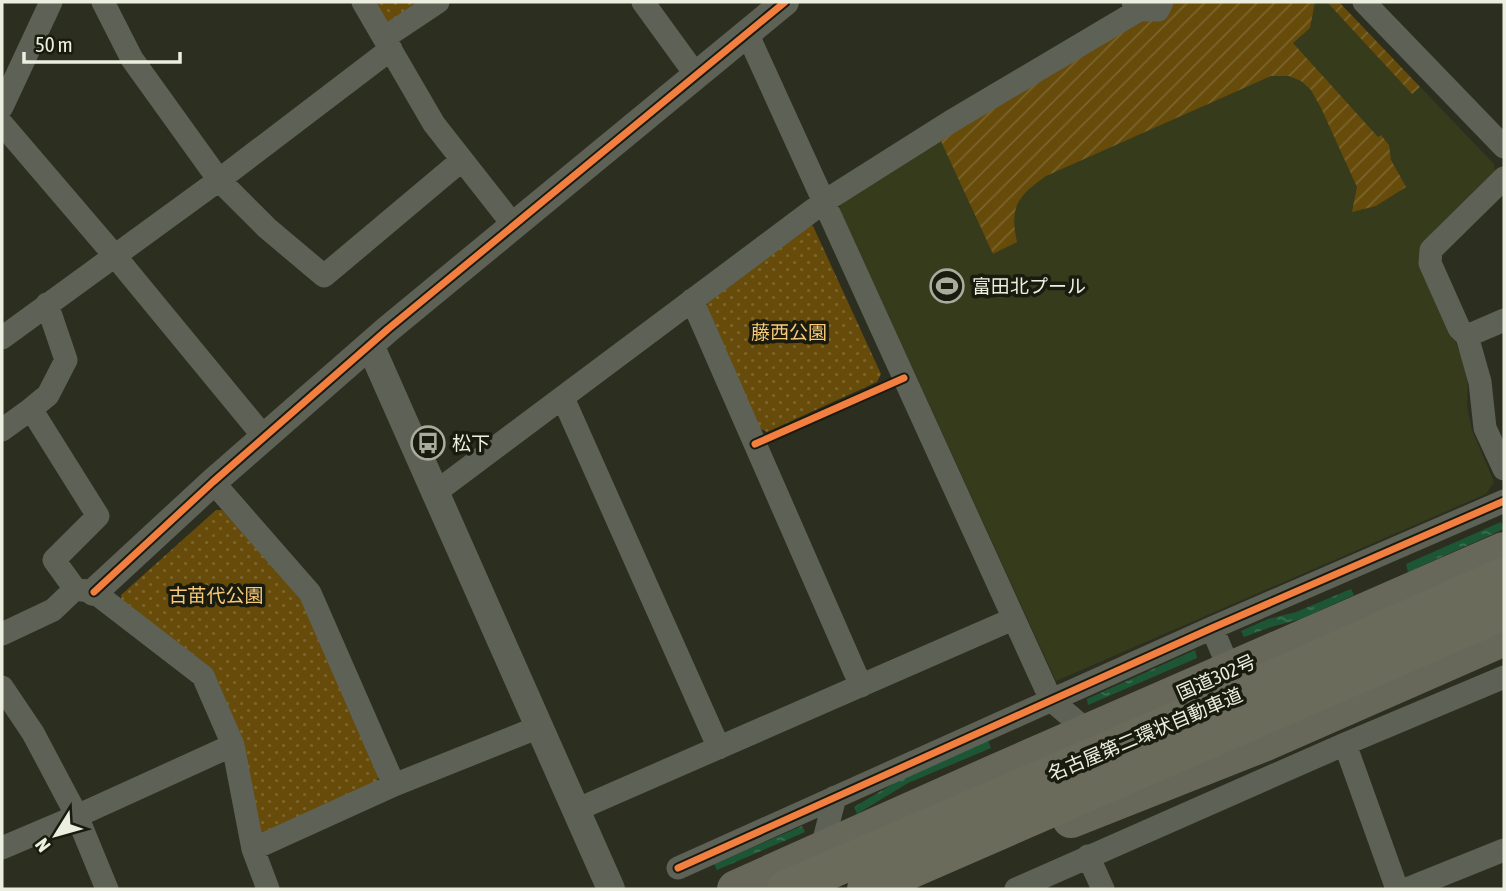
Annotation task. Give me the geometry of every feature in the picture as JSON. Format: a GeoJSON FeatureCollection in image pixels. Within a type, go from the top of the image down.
{"type":"FeatureCollection","features":[{"type":"Feature","properties":{"kind":"highway","name":"国道302号"},"geometry":{"type":"LineString","coordinates":[[736,889],[1504,551]]}},
{"type":"Feature","properties":{"kind":"highway","name":"名古屋第二環状自動車道"},"geometry":{"type":"LineString","coordinates":[[786,889],[1248,690],[1504,576]]}},
{"type":"Feature","properties":{"kind":"highway","name":"名古屋第二環状自動車道"},"geometry":{"type":"LineString","coordinates":[[866,889],[1504,611]]}},
{"type":"Feature","properties":{"kind":"highway"},"geometry":{"type":"LineString","coordinates":[[906,889],[1025,837],[1263,743],[1504,637]]}},
{"type":"Feature","properties":{"kind":"street"},"geometry":{"type":"LineString","coordinates":[[2,107],[51,2]]}},
{"type":"Feature","properties":{"kind":"street"},"geometry":{"type":"LineString","coordinates":[[103,2],[132,59],[219,180],[267,228],[324,276],[462,160]]}},
{"type":"Feature","properties":{"kind":"street"},"geometry":{"type":"LineString","coordinates":[[363,2],[433,124],[514,226]]}},
{"type":"Feature","properties":{"kind":"street"},"geometry":{"type":"LineString","coordinates":[[2,338],[219,180],[438,2]]}},
{"type":"Feature","properties":{"kind":"street"},"geometry":{"type":"LineString","coordinates":[[643,2],[696,75]]}},
{"type":"Feature","properties":{"kind":"street"},"geometry":{"type":"LineString","coordinates":[[2,634],[53,610],[85,590],[370,345],[785,2]]}},
{"type":"Feature","properties":{"kind":"street"},"geometry":{"type":"LineString","coordinates":[[436,492],[825,201],[1136,6],[1158,10],[1162,2]]}},
{"type":"Feature","properties":{"kind":"street"},"geometry":{"type":"LineString","coordinates":[[1364,2],[1504,147]]}},
{"type":"Feature","properties":{"kind":"street"},"geometry":{"type":"LineString","coordinates":[[747,33],[1051,700],[1090,733]]}},
{"type":"Feature","properties":{"kind":"street"},"geometry":{"type":"LineString","coordinates":[[2,124],[264,437]]}},
{"type":"Feature","properties":{"kind":"street"},"geometry":{"type":"LineString","coordinates":[[1504,178],[1431,250],[1430,263],[1458,328],[1467,336],[1480,382],[1485,428],[1504,469]]}},
{"type":"Feature","properties":{"kind":"street"},"geometry":{"type":"LineString","coordinates":[[692,300],[861,686]]}},
{"type":"Feature","properties":{"kind":"street"},"geometry":{"type":"LineString","coordinates":[[2,430],[48,395],[66,360],[47,304]]}},
{"type":"Feature","properties":{"kind":"street"},"geometry":{"type":"LineString","coordinates":[[1467,336],[1504,320]]}},
{"type":"Feature","properties":{"kind":"street"},"geometry":{"type":"LineString","coordinates":[[370,345],[611,889]]}},
{"type":"Feature","properties":{"kind":"street"},"geometry":{"type":"LineString","coordinates":[[563,398],[719,748]]}},
{"type":"Feature","properties":{"kind":"street"},"geometry":{"type":"LineString","coordinates":[[31,409],[98,516],[54,560],[85,590],[203,676],[233,744],[253,849],[268,889]]}},
{"type":"Feature","properties":{"kind":"street"},"geometry":{"type":"LineString","coordinates":[[213,482],[310,593],[394,785]]}},
{"type":"Feature","properties":{"kind":"street"},"geometry":{"type":"LineString","coordinates":[[678,868],[1212,628],[1504,501]]}},
{"type":"Feature","properties":{"kind":"street"},"geometry":{"type":"LineString","coordinates":[[576,810],[1013,619]]}},
{"type":"Feature","properties":{"kind":"street"},"geometry":{"type":"LineString","coordinates":[[1212,628],[1263,743]]}},
{"type":"Feature","properties":{"kind":"street"},"geometry":{"type":"LineString","coordinates":[[1016,889],[1504,677]]}},
{"type":"Feature","properties":{"kind":"street"},"geometry":{"type":"LineString","coordinates":[[2,687],[33,733],[77,816],[107,889]]}},
{"type":"Feature","properties":{"kind":"street"},"geometry":{"type":"LineString","coordinates":[[253,849],[394,785],[539,727]]}},
{"type":"Feature","properties":{"kind":"street"},"geometry":{"type":"LineString","coordinates":[[2,848],[233,744]]}},
{"type":"Feature","properties":{"kind":"street"},"geometry":{"type":"LineString","coordinates":[[1345,744],[1397,889]]}},
{"type":"Feature","properties":{"kind":"street"},"geometry":{"type":"LineString","coordinates":[[821,850],[835,797]]}},
{"type":"Feature","properties":{"kind":"street"},"geometry":{"type":"LineString","coordinates":[[1407,889],[1504,850]]}},
{"type":"Feature","properties":{"kind":"street"},"geometry":{"type":"LineString","coordinates":[[1088,856],[1103,889]]}},
{"type":"Feature","properties":{"kind":"shaded area"},"geometry":{"type":"Polygon","coordinates":[[[1169,2],[1339,2],[1494,164],[1496,176],[1425,268],[1462,358],[1468,382],[1467,406],[1472,430],[1494,482],[1486,494],[1056,681],[840,210],[841,197],[1169,2]]]}},
{"type":"Feature","properties":{"kind":"green space"},"geometry":{"type":"Polygon","coordinates":[[[375,2],[426,2],[394,23],[386,21],[375,2]]]}},
{"type":"Feature","properties":{"kind":"green space"},"geometry":{"type":"Polygon","coordinates":[[[1169,2],[1315,2],[1310,28],[1293,43],[1378,137],[1381,135],[1389,145],[1391,160],[1406,187],[1376,206],[1352,212],[1357,187],[1311,90],[1301,81],[1289,76],[1271,76],[1046,176],[1022,196],[1018,203],[1014,219],[1017,242],[993,254],[940,139],[1169,2]]]}},
{"type":"Feature","properties":{"kind":"green space"},"geometry":{"type":"Polygon","coordinates":[[[1327,2],[1339,2],[1420,87],[1412,94],[1327,2]]]}},
{"type":"Feature","properties":{"kind":"green space","name":"藤西公園"},"geometry":{"type":"Polygon","coordinates":[[[807,223],[813,226],[881,374],[877,382],[767,432],[759,428],[707,310],[707,300],[807,223]]]}},
{"type":"Feature","properties":{"kind":"green space","name":"古苗代公園"},"geometry":{"type":"Polygon","coordinates":[[[216,510],[222,510],[302,596],[379,776],[374,788],[266,834],[259,831],[211,670],[122,604],[121,595],[216,510]]]}},
{"type":"Feature","properties":{"kind":"water"},"geometry":{"type":"Polygon","coordinates":[[[1501,522],[1504,529],[1408,572],[1406,564],[1501,522]]]}},
{"type":"Feature","properties":{"kind":"water"},"geometry":{"type":"Polygon","coordinates":[[[1351,589],[1354,595],[1301,619],[1244,637],[1241,631],[1268,619],[1296,612],[1351,589]]]}},
{"type":"Feature","properties":{"kind":"water"},"geometry":{"type":"Polygon","coordinates":[[[1195,650],[1197,658],[1088,705],[1087,699],[1195,650]]]}},
{"type":"Feature","properties":{"kind":"water"},"geometry":{"type":"Polygon","coordinates":[[[988,740],[991,748],[908,783],[857,814],[854,807],[903,778],[988,740]]]}},
{"type":"Feature","properties":{"kind":"water"},"geometry":{"type":"Polygon","coordinates":[[[802,826],[805,832],[717,870],[714,864],[802,826]]]}},
{"type":"Feature","properties":{"kind":"cycle path"},"geometry":{"type":"LineString","coordinates":[[94,592],[213,482],[388,329],[785,2]]}},
{"type":"Feature","properties":{"kind":"cycle path"},"geometry":{"type":"LineString","coordinates":[[755,444],[904,378]]}},
{"type":"Feature","properties":{"kind":"cycle path"},"geometry":{"type":"LineString","coordinates":[[678,868],[1212,628],[1504,501]]}},
{"type":"Feature","properties":{"kind":"place","name":"富田北プール"},"geometry":{"type":"Point","coordinates":[947,286]}},
{"type":"Feature","properties":{"kind":"place","name":"松下"},"geometry":{"type":"Point","coordinates":[428,443]}}]}
